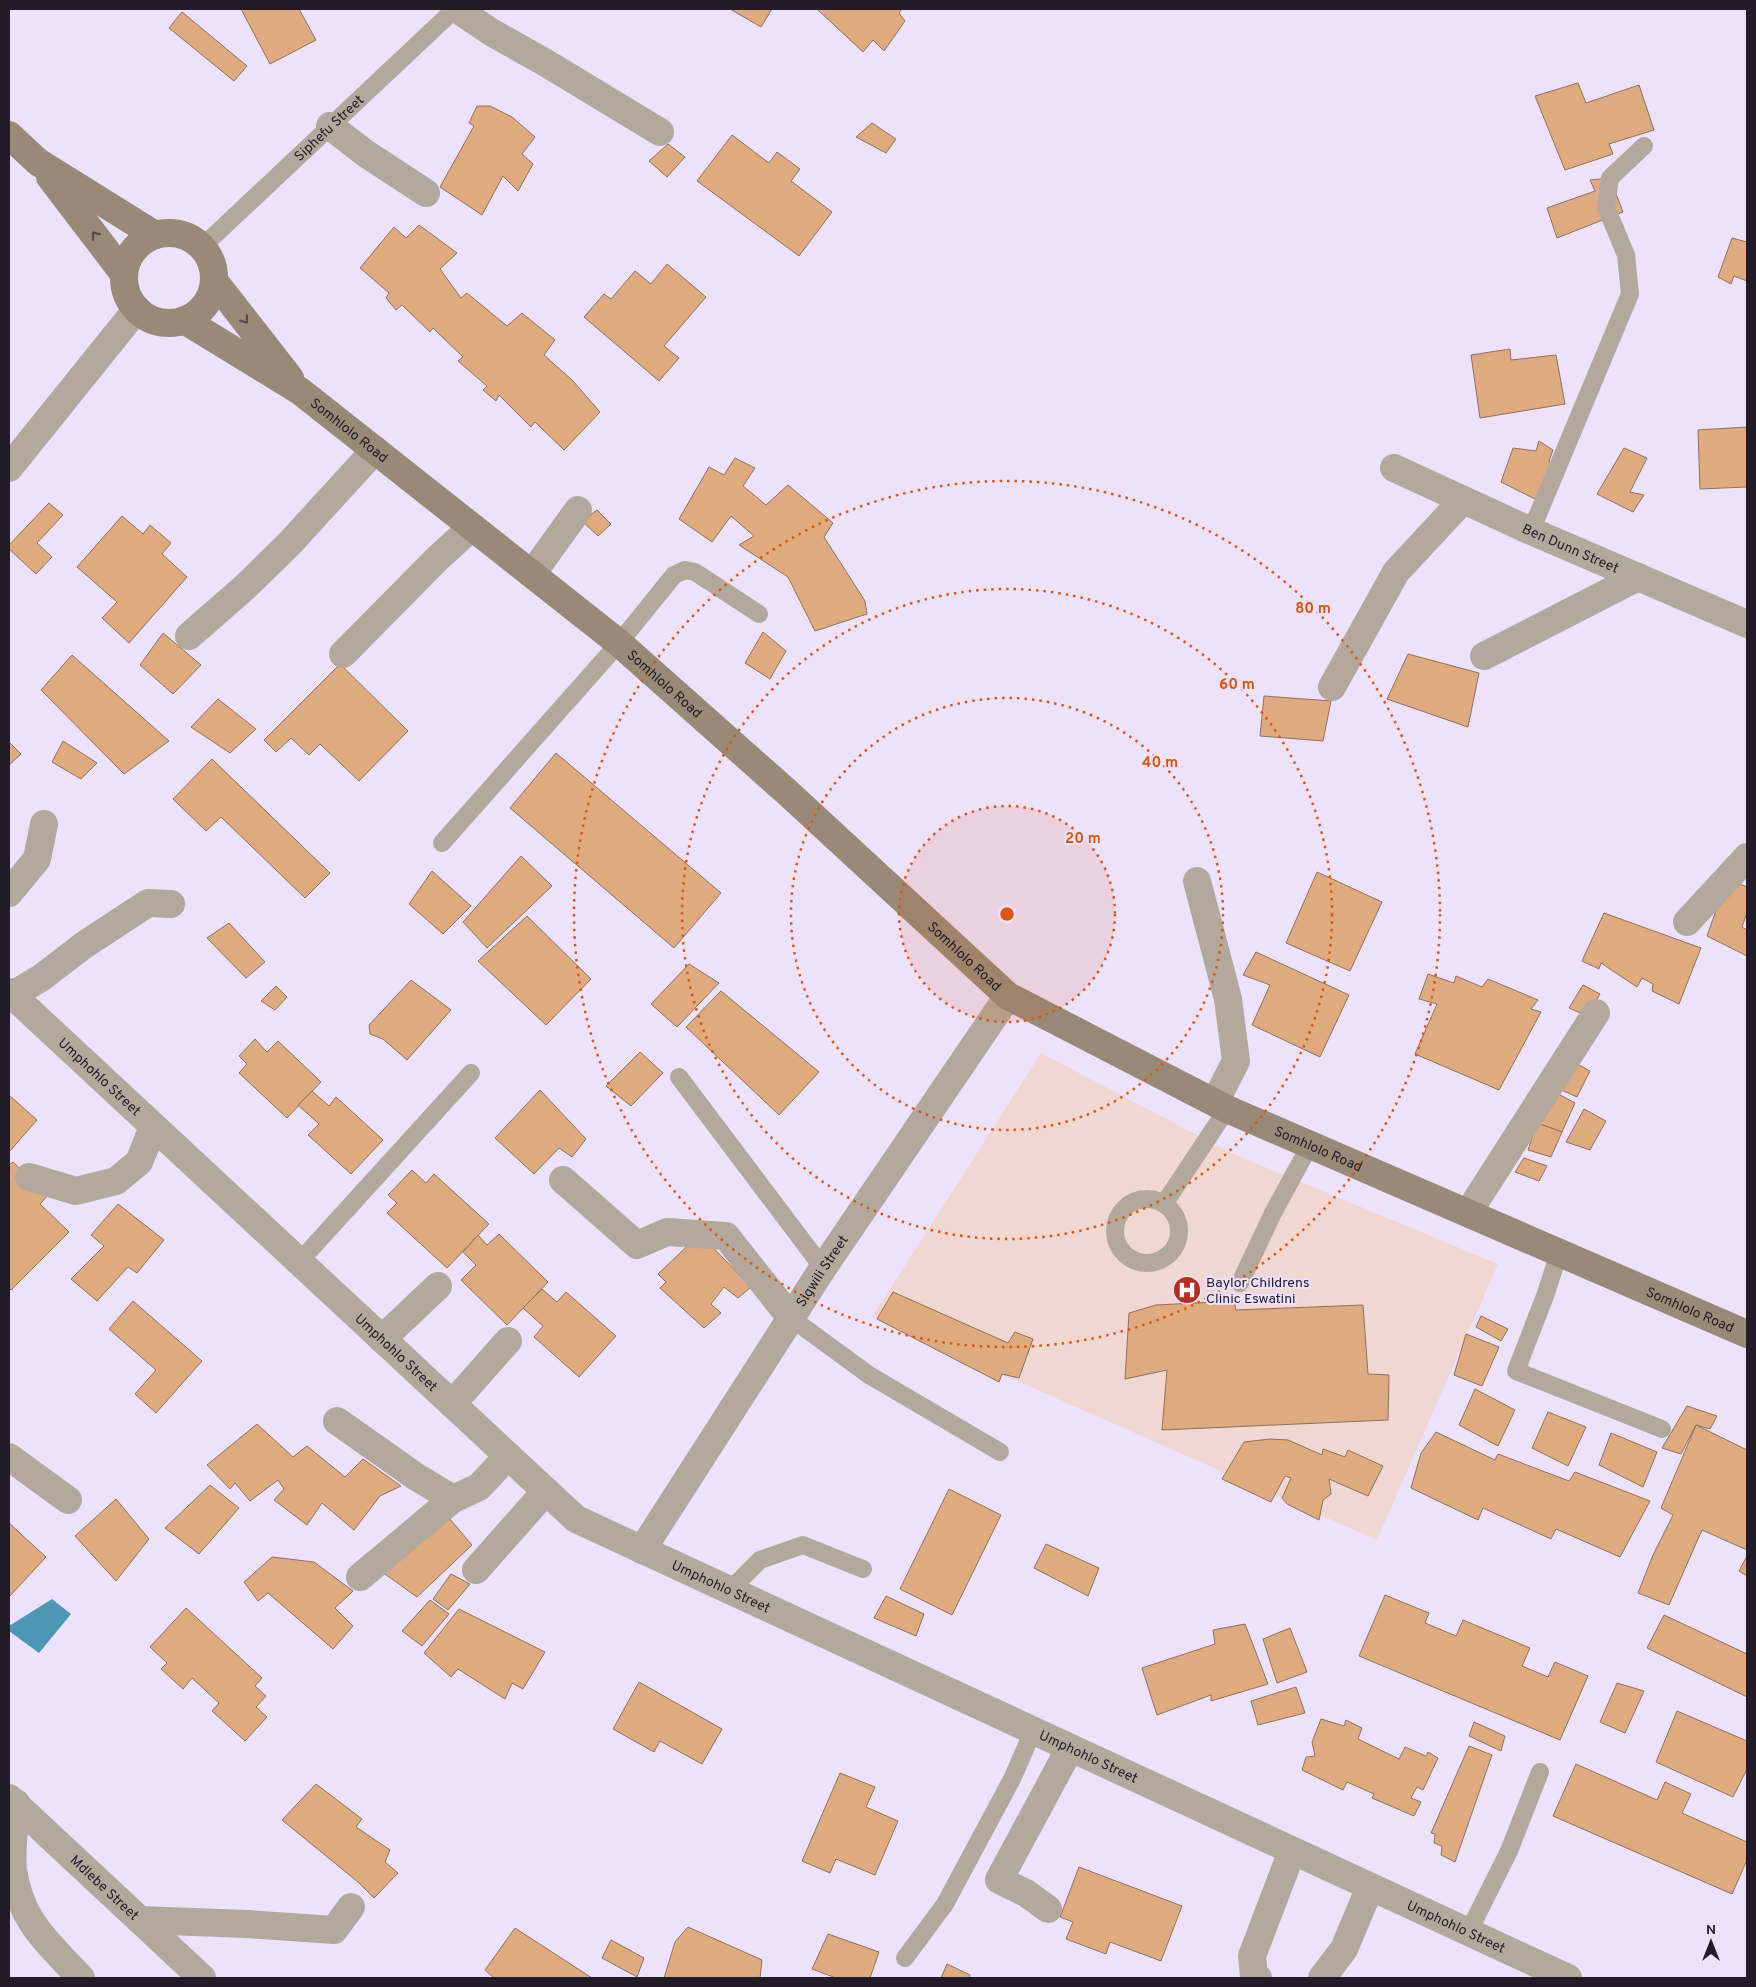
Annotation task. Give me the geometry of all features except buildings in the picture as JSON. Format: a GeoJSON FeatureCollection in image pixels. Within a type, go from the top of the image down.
{"type":"FeatureCollection","features":[{"type":"Feature","properties":{"kind":"main road"},"geometry":{"type":"LineString","coordinates":[[9,135],[38,162],[124,274]]}},
{"type":"Feature","properties":{"kind":"main road"},"geometry":{"type":"LineString","coordinates":[[38,162],[154,235]]}},
{"type":"Feature","properties":{"kind":"main road"},"geometry":{"type":"LineString","coordinates":[[202,247],[192,239],[180,234],[154,235],[143,241],[134,250],[124,274],[129,298],[137,309],[147,317],[159,322],[172,323],[196,314],[205,305],[211,294],[214,282]]}},
{"type":"Feature","properties":{"kind":"main road","name":"Somhlolo Road"},"geometry":{"type":"LineString","coordinates":[[202,247],[210,257],[214,269],[214,282],[300,390]]}},
{"type":"Feature","properties":{"kind":"main road","name":"Somhlolo Road"},"geometry":{"type":"LineString","coordinates":[[184,320],[300,390],[619,643],[788,794],[1008,996],[1221,1106],[1747,1334]]}},
{"type":"Feature","properties":{"kind":"street"},"geometry":{"type":"LineString","coordinates":[[456,9],[491,32],[660,132]]}},
{"type":"Feature","properties":{"kind":"street"},"geometry":{"type":"LineString","coordinates":[[330,126],[365,153],[426,193]]}},
{"type":"Feature","properties":{"kind":"street"},"geometry":{"type":"LineString","coordinates":[[9,468],[137,309]]}},
{"type":"Feature","properties":{"kind":"street"},"geometry":{"type":"LineString","coordinates":[[189,636],[244,588],[290,543],[375,450]]}},
{"type":"Feature","properties":{"kind":"street","name":"Ben Dunn Street"},"geometry":{"type":"LineString","coordinates":[[1394,468],[1531,531],[1747,624]]}},
{"type":"Feature","properties":{"kind":"street"},"geometry":{"type":"LineString","coordinates":[[1332,687],[1396,572],[1463,500]]}},
{"type":"Feature","properties":{"kind":"street"},"geometry":{"type":"LineString","coordinates":[[532,574],[578,510]]}},
{"type":"Feature","properties":{"kind":"street"},"geometry":{"type":"LineString","coordinates":[[343,654],[438,558],[472,527]]}},
{"type":"Feature","properties":{"kind":"street"},"geometry":{"type":"LineString","coordinates":[[1484,656],[1638,577]]}},
{"type":"Feature","properties":{"kind":"street"},"geometry":{"type":"LineString","coordinates":[[9,893],[37,859],[44,824]]}},
{"type":"Feature","properties":{"kind":"street"},"geometry":{"type":"LineString","coordinates":[[1687,922],[1747,857]]}},
{"type":"Feature","properties":{"kind":"street"},"geometry":{"type":"LineString","coordinates":[[1197,881],[1228,998],[1236,1062],[1221,1106]]}},
{"type":"Feature","properties":{"kind":"street"},"geometry":{"type":"LineString","coordinates":[[10,993],[41,978],[84,944],[148,903],[171,904]]}},
{"type":"Feature","properties":{"kind":"street","name":"Umphohlo Street"},"geometry":{"type":"LineString","coordinates":[[10,993],[576,1519],[1568,1978]]}},
{"type":"Feature","properties":{"kind":"street","name":"Sigwili Street"},"geometry":{"type":"LineString","coordinates":[[642,1550],[824,1268],[1008,996]]}},
{"type":"Feature","properties":{"kind":"street"},"geometry":{"type":"LineString","coordinates":[[1468,1213],[1596,1013]]}},
{"type":"Feature","properties":{"kind":"street"},"geometry":{"type":"LineString","coordinates":[[29,1177],[76,1191],[116,1181],[139,1162],[154,1127]]}},
{"type":"Feature","properties":{"kind":"street"},"geometry":{"type":"LineString","coordinates":[[563,1180],[637,1245],[667,1232],[726,1236],[791,1318]]}},
{"type":"Feature","properties":{"kind":"street"},"geometry":{"type":"LineString","coordinates":[[382,1339],[438,1286]]}},
{"type":"Feature","properties":{"kind":"street"},"geometry":{"type":"LineString","coordinates":[[452,1404],[508,1342]]}},
{"type":"Feature","properties":{"kind":"street"},"geometry":{"type":"LineString","coordinates":[[337,1421],[415,1476],[453,1499]]}},
{"type":"Feature","properties":{"kind":"street"},"geometry":{"type":"LineString","coordinates":[[360,1576],[453,1499],[479,1487],[508,1456]]}},
{"type":"Feature","properties":{"kind":"street"},"geometry":{"type":"LineString","coordinates":[[9,1457],[68,1500]]}},
{"type":"Feature","properties":{"kind":"street"},"geometry":{"type":"LineString","coordinates":[[476,1570],[546,1491]]}},
{"type":"Feature","properties":{"kind":"street"},"geometry":{"type":"LineString","coordinates":[[1048,1909],[1026,1893],[998,1880],[1070,1748]]}},
{"type":"Feature","properties":{"kind":"street"},"geometry":{"type":"LineString","coordinates":[[12,1800],[13,1868],[22,1907],[37,1931],[81,1978]]}},
{"type":"Feature","properties":{"kind":"street","name":"Mdlebe Street"},"geometry":{"type":"LineString","coordinates":[[12,1800],[202,1978]]}},
{"type":"Feature","properties":{"kind":"street"},"geometry":{"type":"LineString","coordinates":[[1258,1978],[1254,1976],[1252,1956],[1292,1851]]}},
{"type":"Feature","properties":{"kind":"street"},"geometry":{"type":"LineString","coordinates":[[1322,1978],[1344,1950],[1370,1887]]}},
{"type":"Feature","properties":{"kind":"street"},"geometry":{"type":"LineString","coordinates":[[140,1920],[334,1930],[351,1907]]}},
{"type":"Feature","properties":{"kind":"lane","name":"Siphefu Street"},"geometry":{"type":"LineString","coordinates":[[202,247],[456,9]]}},
{"type":"Feature","properties":{"kind":"lane"},"geometry":{"type":"LineString","coordinates":[[1531,531],[1630,294],[1626,255],[1606,207],[1610,178],[1644,146]]}},
{"type":"Feature","properties":{"kind":"lane"},"geometry":{"type":"LineString","coordinates":[[442,843],[619,643],[674,575],[685,570],[695,572],[759,614]]}},
{"type":"Feature","properties":{"kind":"lane"},"geometry":{"type":"LineString","coordinates":[[299,1262],[471,1073]]}},
{"type":"Feature","properties":{"kind":"lane"},"geometry":{"type":"LineString","coordinates":[[679,1077],[824,1268]]}},
{"type":"Feature","properties":{"kind":"lane"},"geometry":{"type":"LineString","coordinates":[[1164,1204],[1221,1106]]}},
{"type":"Feature","properties":{"kind":"lane"},"geometry":{"type":"LineString","coordinates":[[1240,1283],[1273,1212],[1310,1145]]}},
{"type":"Feature","properties":{"kind":"lane"},"geometry":{"type":"LineString","coordinates":[[1559,1253],[1516,1372],[1662,1429]]}},
{"type":"Feature","properties":{"kind":"lane"},"geometry":{"type":"LineString","coordinates":[[791,1318],[869,1375],[1000,1452]]}},
{"type":"Feature","properties":{"kind":"lane"},"geometry":{"type":"LineString","coordinates":[[730,1590],[760,1560],[804,1545],[864,1569]]}},
{"type":"Feature","properties":{"kind":"lane"},"geometry":{"type":"LineString","coordinates":[[904,1958],[945,1904],[1007,1787],[1033,1731]]}},
{"type":"Feature","properties":{"kind":"lane"},"geometry":{"type":"LineString","coordinates":[[1468,1933],[1509,1851],[1540,1772]]}},
{"type":"Feature","properties":{"kind":"shaded area","name":"Baylor Childrens Clinic Eswatini"},"geometry":{"type":"Polygon","coordinates":[[[1041,1053],[1229,1152],[1498,1264],[1377,1540],[872,1317],[1041,1053]]]}},
{"type":"Feature","properties":{"kind":"water"},"geometry":{"type":"Polygon","coordinates":[[[52,1599],[71,1614],[39,1653],[9,1631],[9,1626],[52,1599]]]}},
{"type":"Feature","properties":{"kind":"place","name":"Baylor Childrens Clinic Eswatini"},"geometry":{"type":"Point","coordinates":[1187,1290]}}]}
